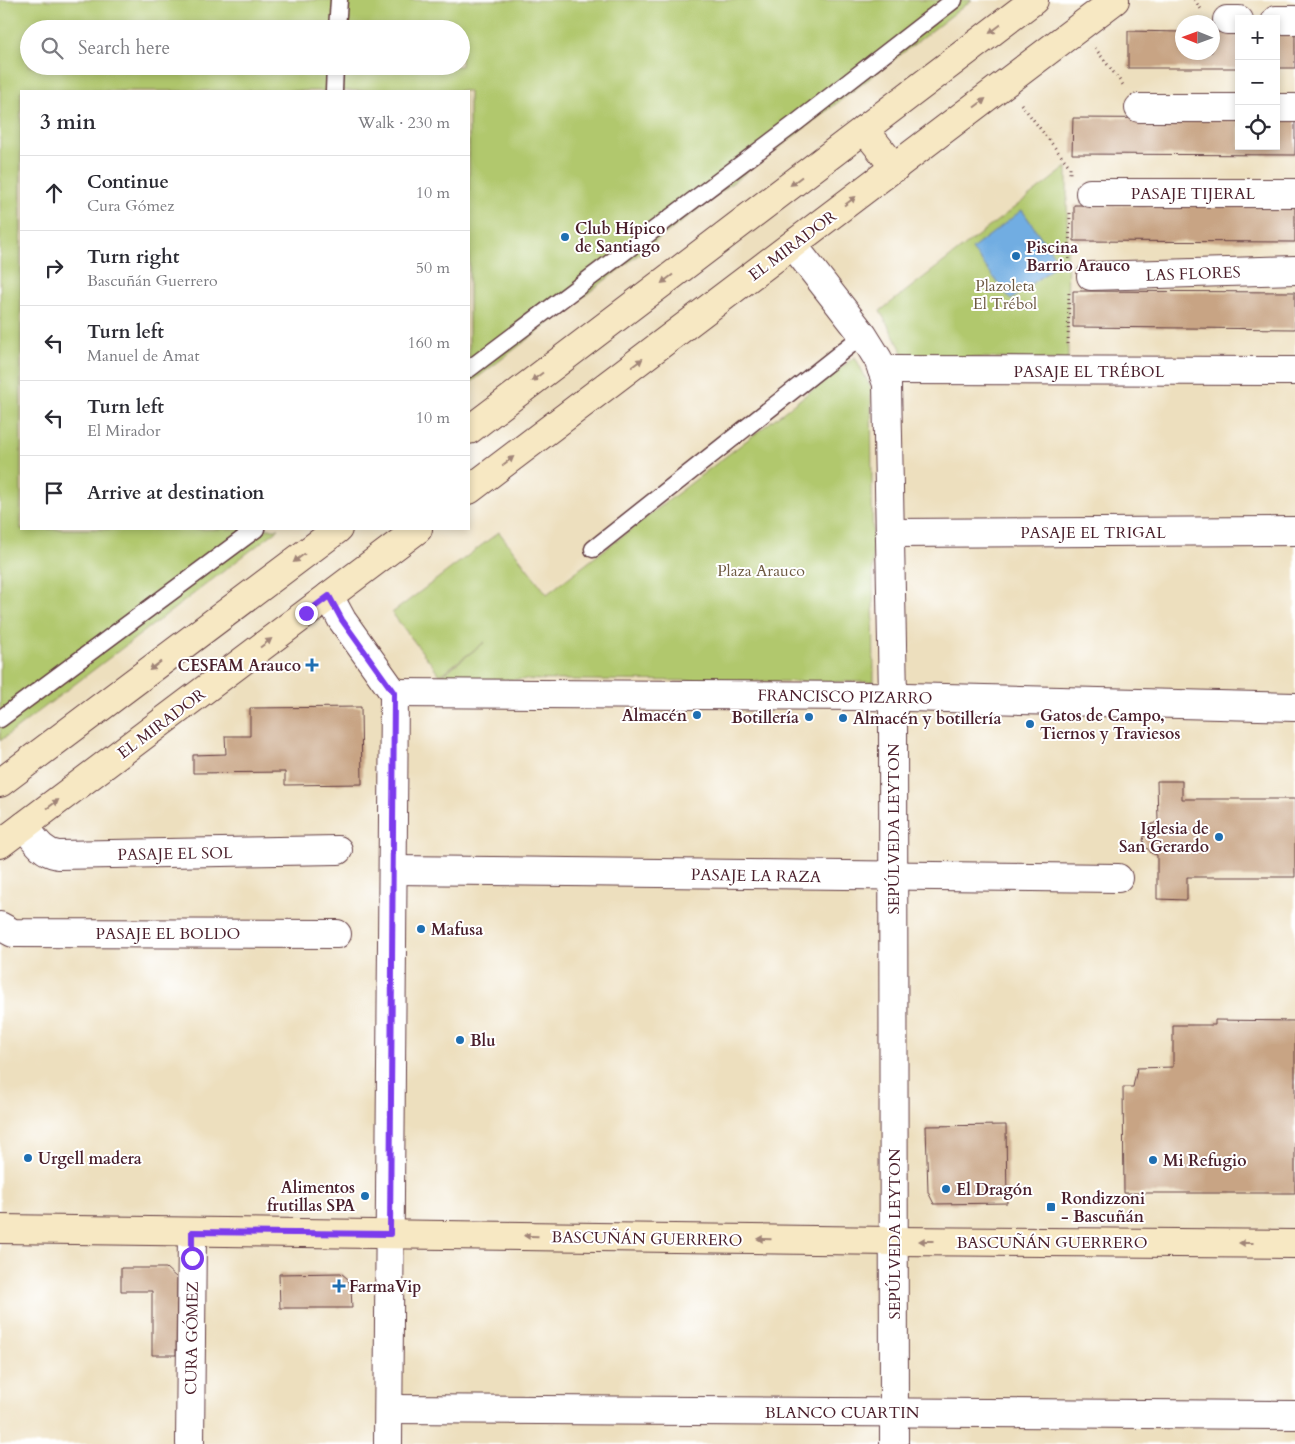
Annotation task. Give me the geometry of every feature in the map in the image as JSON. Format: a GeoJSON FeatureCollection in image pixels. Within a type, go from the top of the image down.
{"type":"FeatureCollection","features":[{"type":"Feature","properties":{"kind":"main road"},"geometry":{"type":"LineString","coordinates":[[470,429],[1034,0]]}},
{"type":"Feature","properties":{"kind":"main road","name":"EL MIRADOR"},"geometry":{"type":"LineString","coordinates":[[470,489],[1115,0]]}},
{"type":"Feature","properties":{"kind":"main road"},"geometry":{"type":"LineString","coordinates":[[864,129],[895,168]]}},
{"type":"Feature","properties":{"kind":"main road"},"geometry":{"type":"LineString","coordinates":[[0,783],[337,530]]}},
{"type":"Feature","properties":{"kind":"main road","name":"EL MIRADOR"},"geometry":{"type":"LineString","coordinates":[[0,844],[329,596],[410,531]]}},
{"type":"Feature","properties":{"kind":"main road","name":"BASCUÑÁN GUERRERO"},"geometry":{"type":"LineString","coordinates":[[0,1229],[894,1241],[1295,1244]]}},
{"type":"Feature","properties":{"kind":"street"},"geometry":{"type":"LineString","coordinates":[[1280,20],[1295,20]]}},
{"type":"Feature","properties":{"kind":"street"},"geometry":{"type":"LineString","coordinates":[[1139,108],[1235,108]]}},
{"type":"Feature","properties":{"kind":"street"},"geometry":{"type":"LineString","coordinates":[[1280,108],[1295,108]]}},
{"type":"Feature","properties":{"kind":"street","name":"PASAJE TIJERAL"},"geometry":{"type":"LineString","coordinates":[[1090,193],[1295,193]]}},
{"type":"Feature","properties":{"kind":"street","name":"SEPÚLVEDA LEYTON"},"geometry":{"type":"LineString","coordinates":[[793,244],[863,335],[878,358],[887,384],[893,696],[894,1444]]}},
{"type":"Feature","properties":{"kind":"street","name":"LAS FLORES"},"geometry":{"type":"LineString","coordinates":[[1076,276],[1295,270]]}},
{"type":"Feature","properties":{"kind":"street","name":"PASAJE EL TRÉBOL"},"geometry":{"type":"LineString","coordinates":[[882,370],[1295,371]]}},
{"type":"Feature","properties":{"kind":"street","name":"PASAJE EL TRIGAL"},"geometry":{"type":"LineString","coordinates":[[890,533],[1295,531]]}},
{"type":"Feature","properties":{"kind":"street"},"geometry":{"type":"LineString","coordinates":[[329,596],[342,620],[394,693],[388,1444]]}},
{"type":"Feature","properties":{"kind":"street","name":"FRANCISCO PIZARRO"},"geometry":{"type":"LineString","coordinates":[[394,693],[893,696],[1295,707]]}},
{"type":"Feature","properties":{"kind":"street","name":"PASAJE EL SOL"},"geometry":{"type":"LineString","coordinates":[[24,826],[43,849],[48,853],[58,855],[338,850]]}},
{"type":"Feature","properties":{"kind":"street","name":"PASAJE LA RAZA"},"geometry":{"type":"LineString","coordinates":[[393,870],[1118,878]]}},
{"type":"Feature","properties":{"kind":"street","name":"PASAJE EL BOLDO"},"geometry":{"type":"LineString","coordinates":[[0,926],[13,933],[337,934]]}},
{"type":"Feature","properties":{"kind":"street","name":"CURA GÓMEZ"},"geometry":{"type":"LineString","coordinates":[[190,1444],[192,1232]]}},
{"type":"Feature","properties":{"kind":"street","name":"BLANCO CUARTIN"},"geometry":{"type":"LineString","coordinates":[[389,1409],[1295,1416]]}},
{"type":"Feature","properties":{"kind":"lane"},"geometry":{"type":"LineString","coordinates":[[338,20],[339,0]]}},
{"type":"Feature","properties":{"kind":"lane"},"geometry":{"type":"LineString","coordinates":[[470,369],[797,122],[954,0]]}},
{"type":"Feature","properties":{"kind":"lane"},"geometry":{"type":"LineString","coordinates":[[334,90],[335,75]]}},
{"type":"Feature","properties":{"kind":"lane"},"geometry":{"type":"LineString","coordinates":[[593,549],[863,335]]}},
{"type":"Feature","properties":{"kind":"lane"},"geometry":{"type":"LineString","coordinates":[[0,719],[255,530]]}},
{"type":"Feature","properties":{"kind":"path"},"geometry":{"type":"LineString","coordinates":[[1103,59],[1139,108]]}},
{"type":"Feature","properties":{"kind":"path"},"geometry":{"type":"LineString","coordinates":[[1006,84],[1070,167],[1070,175]]}},
{"type":"Feature","properties":{"kind":"path"},"geometry":{"type":"LineString","coordinates":[[1068,370],[1076,276],[1070,211]]}},
{"type":"Feature","properties":{"kind":"green space","name":"Club Hípico de Santiago"},"geometry":{"type":"Polygon","coordinates":[[[0,0],[972,0],[470,383],[470,90],[20,90],[20,530],[278,530],[0,741],[0,0]]]}},
{"type":"Feature","properties":{"kind":"green space","name":"Plazoleta El Trébol"},"geometry":{"type":"Polygon","coordinates":[[[1067,167],[1068,360],[905,356],[880,311],[1067,167]]]}},
{"type":"Feature","properties":{"kind":"green space","name":"Plaza Arauco"},"geometry":{"type":"Polygon","coordinates":[[[855,357],[871,388],[874,682],[437,679],[485,642],[440,675],[392,613],[499,532],[547,594],[855,357]]]}},
{"type":"Feature","properties":{"kind":"water","name":"Piscina Barrio Arauco"},"geometry":{"type":"Polygon","coordinates":[[[1022,210],[1059,263],[1011,300],[972,249],[1022,210]]]}},
{"type":"Feature","properties":{"kind":"building"},"geometry":{"type":"Polygon","coordinates":[[[1128,31],[1175,32],[1175,60],[1220,60],[1220,32],[1235,32],[1235,68],[1128,68],[1128,31]]]}},
{"type":"Feature","properties":{"kind":"building"},"geometry":{"type":"Polygon","coordinates":[[[1280,32],[1295,32],[1295,68],[1280,68],[1280,32]]]}},
{"type":"Feature","properties":{"kind":"building"},"geometry":{"type":"Polygon","coordinates":[[[1073,118],[1235,119],[1235,150],[1280,150],[1280,119],[1295,119],[1295,155],[1072,154],[1073,118]]]}},
{"type":"Feature","properties":{"kind":"building"},"geometry":{"type":"Polygon","coordinates":[[[1074,205],[1295,206],[1295,242],[1074,241],[1074,205]]]}},
{"type":"Feature","properties":{"kind":"building"},"geometry":{"type":"Polygon","coordinates":[[[1073,291],[1295,292],[1295,329],[1073,327],[1073,291]]]}},
{"type":"Feature","properties":{"kind":"building"},"geometry":{"type":"Polygon","coordinates":[[[361,707],[362,784],[285,785],[285,772],[193,773],[193,755],[226,754],[225,736],[250,736],[250,708],[361,707]]]}},
{"type":"Feature","properties":{"kind":"building","name":"Iglesia de San Gerardo"},"geometry":{"type":"Polygon","coordinates":[[[1157,781],[1182,781],[1182,799],[1295,799],[1295,877],[1187,877],[1187,900],[1157,899],[1157,855],[1151,853],[1143,840],[1147,827],[1158,821],[1157,781]]]}},
{"type":"Feature","properties":{"kind":"building"},"geometry":{"type":"Polygon","coordinates":[[[1215,1020],[1295,1021],[1295,1193],[1124,1193],[1123,1087],[1133,1087],[1137,1068],[1173,1067],[1173,1025],[1215,1025],[1215,1020]]]}},
{"type":"Feature","properties":{"kind":"building"},"geometry":{"type":"Polygon","coordinates":[[[1006,1125],[1007,1203],[934,1204],[928,1192],[926,1126],[1006,1125]]]}},
{"type":"Feature","properties":{"kind":"building"},"geometry":{"type":"Polygon","coordinates":[[[121,1268],[166,1268],[177,1278],[176,1355],[152,1355],[152,1291],[121,1291],[121,1268]]]}},
{"type":"Feature","properties":{"kind":"building"},"geometry":{"type":"Polygon","coordinates":[[[341,1273],[348,1279],[351,1287],[352,1308],[280,1308],[279,1274],[341,1273]]]}},
{"type":"Feature","properties":{"kind":"place","name":"Club Hípico de Santiago"},"geometry":{"type":"Point","coordinates":[565,237]}},
{"type":"Feature","properties":{"kind":"place","name":"Piscina Barrio Arauco"},"geometry":{"type":"Point","coordinates":[1016,256]}},
{"type":"Feature","properties":{"kind":"place","name":"CESFAM Arauco"},"geometry":{"type":"Point","coordinates":[312,665]}},
{"type":"Feature","properties":{"kind":"place","name":"Almacén"},"geometry":{"type":"Point","coordinates":[697,715]}},
{"type":"Feature","properties":{"kind":"place","name":"Botillería"},"geometry":{"type":"Point","coordinates":[809,717]}},
{"type":"Feature","properties":{"kind":"place","name":"Almacén y botillería"},"geometry":{"type":"Point","coordinates":[843,718]}},
{"type":"Feature","properties":{"kind":"place","name":"Gatos de Campo, Tiernos y Traviesos"},"geometry":{"type":"Point","coordinates":[1030,724]}},
{"type":"Feature","properties":{"kind":"place","name":"Iglesia de San Gerardo"},"geometry":{"type":"Point","coordinates":[1219,837]}},
{"type":"Feature","properties":{"kind":"place","name":"Mafusa"},"geometry":{"type":"Point","coordinates":[421,929]}},
{"type":"Feature","properties":{"kind":"place","name":"Blu"},"geometry":{"type":"Point","coordinates":[460,1040]}},
{"type":"Feature","properties":{"kind":"place","name":"Urgell madera"},"geometry":{"type":"Point","coordinates":[28,1158]}},
{"type":"Feature","properties":{"kind":"place","name":"Mi Refugio"},"geometry":{"type":"Point","coordinates":[1153,1160]}},
{"type":"Feature","properties":{"kind":"place","name":"El Dragón"},"geometry":{"type":"Point","coordinates":[946,1189]}},
{"type":"Feature","properties":{"kind":"place","name":"Alimentos frutillas SPA"},"geometry":{"type":"Point","coordinates":[365,1196]}},
{"type":"Feature","properties":{"kind":"place","name":"Rondizzoni - Bascuñán"},"geometry":{"type":"Point","coordinates":[1051,1207]}},
{"type":"Feature","properties":{"kind":"place","name":"FarmaVip"},"geometry":{"type":"Point","coordinates":[339,1286]}},
{"type":"Feature","properties":{"kind":"route"},"geometry":{"type":"LineString","coordinates":[[192,1258],[192,1232],[390,1234],[394,693],[342,620],[329,596],[306,613]]}}]}
